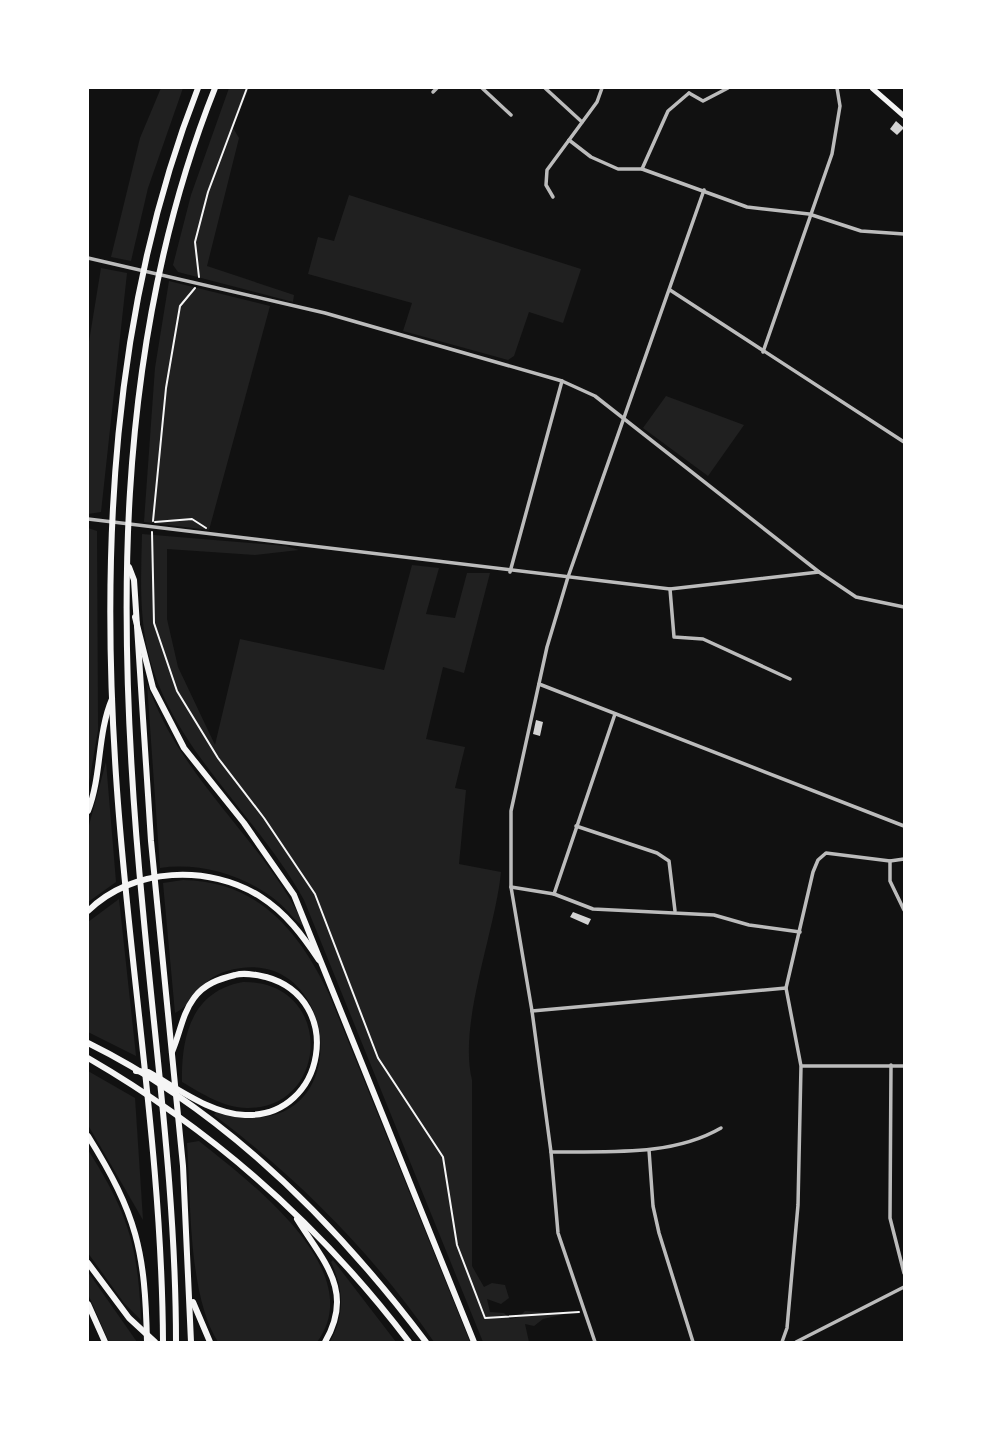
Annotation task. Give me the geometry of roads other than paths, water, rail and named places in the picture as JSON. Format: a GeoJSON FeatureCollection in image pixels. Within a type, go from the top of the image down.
{"type":"FeatureCollection","features":[{"type":"Feature","properties":{"kind":"highway"},"geometry":{"type":"LineString","coordinates":[[163,1342],[156,1192],[117,791],[112,697],[114,485],[128,351],[149,239],[165,179],[198,88]]}},
{"type":"Feature","properties":{"kind":"highway"},"geometry":{"type":"LineString","coordinates":[[176,1342],[169,1193],[132,791],[127,561],[134,436],[153,289],[180,183],[215,88]]}},
{"type":"Feature","properties":{"kind":"highway"},"geometry":{"type":"LineString","coordinates":[[127,561],[134,580],[171,1054],[183,1166],[191,1294],[191,1342]]}},
{"type":"Feature","properties":{"kind":"highway"},"geometry":{"type":"LineString","coordinates":[[135,617],[146,667],[162,708],[199,769],[279,869],[303,913],[474,1342]]}},
{"type":"Feature","properties":{"kind":"highway"},"geometry":{"type":"LineString","coordinates":[[88,811],[100,769],[105,715],[112,697]]}},
{"type":"Feature","properties":{"kind":"highway"},"geometry":{"type":"LineString","coordinates":[[90,909],[133,883],[193,874],[225,881],[261,897],[294,925],[327,973]]}},
{"type":"Feature","properties":{"kind":"highway"},"geometry":{"type":"LineString","coordinates":[[136,1071],[148,1072],[216,1108],[245,1115],[263,1113],[298,1093],[310,1077],[317,1057],[318,1035],[312,1016],[301,1000],[276,980],[240,974],[219,979],[195,996],[185,1012],[171,1054]]}},
{"type":"Feature","properties":{"kind":"highway"},"geometry":{"type":"LineString","coordinates":[[88,1043],[210,1120],[302,1199],[351,1250],[426,1342]]}},
{"type":"Feature","properties":{"kind":"highway"},"geometry":{"type":"LineString","coordinates":[[88,1058],[158,1101],[212,1139],[354,1273],[409,1342]]}},
{"type":"Feature","properties":{"kind":"highway"},"geometry":{"type":"LineString","coordinates":[[88,1136],[111,1173],[137,1233],[146,1278],[148,1342]]}},
{"type":"Feature","properties":{"kind":"highway"},"geometry":{"type":"LineString","coordinates":[[294,1214],[325,1258],[337,1292],[336,1317],[325,1342]]}},
{"type":"Feature","properties":{"kind":"highway"},"geometry":{"type":"LineString","coordinates":[[88,1263],[129,1318],[155,1342]]}},
{"type":"Feature","properties":{"kind":"highway"},"geometry":{"type":"LineString","coordinates":[[191,1294],[210,1342]]}},
{"type":"Feature","properties":{"kind":"highway"},"geometry":{"type":"LineString","coordinates":[[88,1304],[105,1342]]}},
{"type":"Feature","properties":{"kind":"main road"},"geometry":{"type":"LineString","coordinates":[[872,88],[905,116]]}},
{"type":"Feature","properties":{"kind":"street"},"geometry":{"type":"LineString","coordinates":[[433,92],[438,88]]}},
{"type":"Feature","properties":{"kind":"street"},"geometry":{"type":"LineString","coordinates":[[482,88],[511,115]]}},
{"type":"Feature","properties":{"kind":"street"},"geometry":{"type":"LineString","coordinates":[[545,88],[582,122]]}},
{"type":"Feature","properties":{"kind":"street"},"geometry":{"type":"LineString","coordinates":[[553,197],[546,185],[547,170],[597,102],[600,88]]}},
{"type":"Feature","properties":{"kind":"street"},"geometry":{"type":"LineString","coordinates":[[642,169],[668,111],[690,90],[703,101],[728,88]]}},
{"type":"Feature","properties":{"kind":"street"},"geometry":{"type":"LineString","coordinates":[[764,352],[809,214],[832,154],[840,106],[836,88]]}},
{"type":"Feature","properties":{"kind":"street"},"geometry":{"type":"LineString","coordinates":[[569,140],[591,158],[618,169],[642,169],[747,207],[809,214],[861,231],[905,234]]}},
{"type":"Feature","properties":{"kind":"street"},"geometry":{"type":"LineString","coordinates":[[595,1342],[558,1233],[551,1153],[532,1012],[511,887],[511,811],[539,684],[568,577],[704,190]]}},
{"type":"Feature","properties":{"kind":"street"},"geometry":{"type":"LineString","coordinates":[[88,258],[326,313],[562,381],[595,397],[819,572],[856,597],[905,607]]}},
{"type":"Feature","properties":{"kind":"street"},"geometry":{"type":"LineString","coordinates":[[670,290],[905,442]]}},
{"type":"Feature","properties":{"kind":"street"},"geometry":{"type":"LineString","coordinates":[[510,572],[562,381]]}},
{"type":"Feature","properties":{"kind":"street"},"geometry":{"type":"LineString","coordinates":[[88,519],[510,572],[670,589],[819,572]]}},
{"type":"Feature","properties":{"kind":"street"},"geometry":{"type":"LineString","coordinates":[[670,589],[674,637],[703,639],[790,679]]}},
{"type":"Feature","properties":{"kind":"street"},"geometry":{"type":"LineString","coordinates":[[539,684],[905,825]]}},
{"type":"Feature","properties":{"kind":"street"},"geometry":{"type":"LineString","coordinates":[[554,894],[616,713]]}},
{"type":"Feature","properties":{"kind":"street"},"geometry":{"type":"LineString","coordinates":[[576,826],[657,853],[669,861],[675,911]]}},
{"type":"Feature","properties":{"kind":"street"},"geometry":{"type":"LineString","coordinates":[[782,1342],[787,1328],[798,1205],[802,1066],[786,988],[818,860],[826,853],[890,861],[905,859]]}},
{"type":"Feature","properties":{"kind":"street"},"geometry":{"type":"LineString","coordinates":[[890,861],[890,881],[905,910]]}},
{"type":"Feature","properties":{"kind":"street"},"geometry":{"type":"LineString","coordinates":[[511,887],[554,894],[593,909],[714,915],[749,925],[800,932]]}},
{"type":"Feature","properties":{"kind":"street"},"geometry":{"type":"LineString","coordinates":[[532,1012],[786,988]]}},
{"type":"Feature","properties":{"kind":"street"},"geometry":{"type":"LineString","coordinates":[[891,1065],[890,1218],[905,1273]]}},
{"type":"Feature","properties":{"kind":"street"},"geometry":{"type":"LineString","coordinates":[[802,1066],[905,1066]]}},
{"type":"Feature","properties":{"kind":"street"},"geometry":{"type":"LineString","coordinates":[[551,1153],[649,1150],[700,1140],[721,1128]]}},
{"type":"Feature","properties":{"kind":"street"},"geometry":{"type":"LineString","coordinates":[[649,1150],[657,1224],[694,1342]]}},
{"type":"Feature","properties":{"kind":"street"},"geometry":{"type":"LineString","coordinates":[[796,1342],[905,1287]]}}]}
